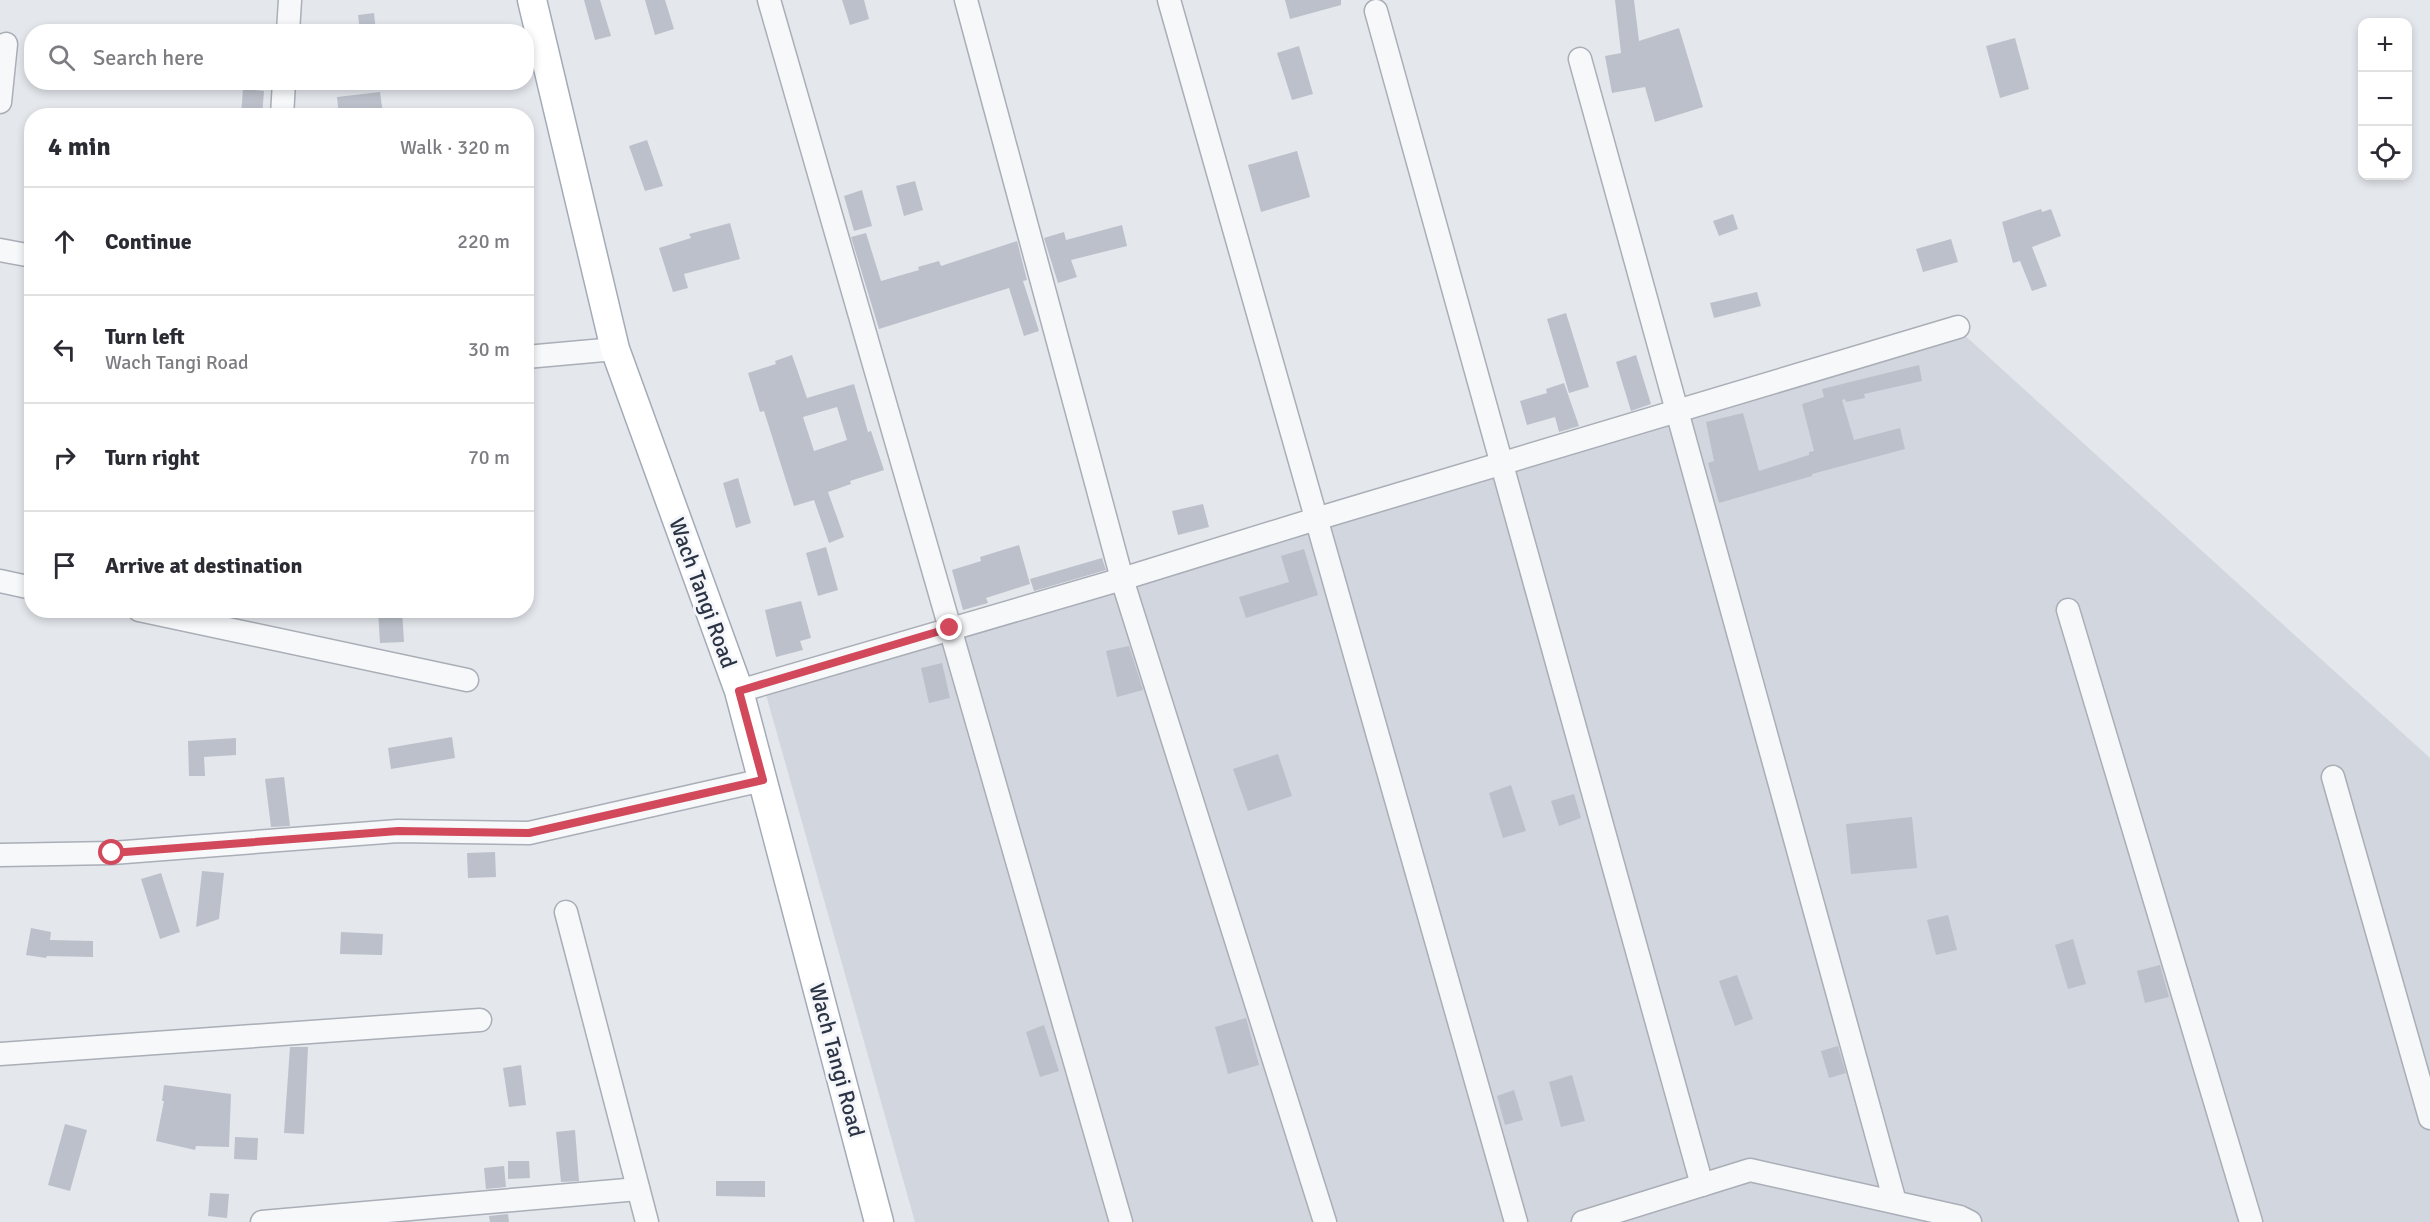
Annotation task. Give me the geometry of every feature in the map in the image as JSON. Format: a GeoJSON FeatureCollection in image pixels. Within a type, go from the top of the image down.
{"type":"FeatureCollection","features":[{"type":"Feature","properties":{"kind":"main road","name":"Wach Tangi Road"},"geometry":{"type":"LineString","coordinates":[[532,0],[615,349],[739,691],[879,1222]]}},
{"type":"Feature","properties":{"kind":"street"},"geometry":{"type":"LineString","coordinates":[[288,24],[290,0]]}},
{"type":"Feature","properties":{"kind":"street"},"geometry":{"type":"LineString","coordinates":[[769,0],[1121,1222]]}},
{"type":"Feature","properties":{"kind":"street"},"geometry":{"type":"LineString","coordinates":[[966,0],[1122,579],[1325,1222]]}},
{"type":"Feature","properties":{"kind":"street"},"geometry":{"type":"LineString","coordinates":[[1169,0],[1516,1222]]}},
{"type":"Feature","properties":{"kind":"street"},"geometry":{"type":"LineString","coordinates":[[1376,11],[1702,1185]]}},
{"type":"Feature","properties":{"kind":"street"},"geometry":{"type":"LineString","coordinates":[[0,102],[6,44]]}},
{"type":"Feature","properties":{"kind":"street"},"geometry":{"type":"LineString","coordinates":[[1580,58],[1894,1202]]}},
{"type":"Feature","properties":{"kind":"street"},"geometry":{"type":"LineString","coordinates":[[282,108],[284,90]]}},
{"type":"Feature","properties":{"kind":"street"},"geometry":{"type":"LineString","coordinates":[[0,249],[24,254]]}},
{"type":"Feature","properties":{"kind":"street"},"geometry":{"type":"LineString","coordinates":[[739,691],[1122,579],[1958,327]]}},
{"type":"Feature","properties":{"kind":"street"},"geometry":{"type":"LineString","coordinates":[[534,356],[615,349]]}},
{"type":"Feature","properties":{"kind":"street"},"geometry":{"type":"LineString","coordinates":[[0,581],[24,586]]}},
{"type":"Feature","properties":{"kind":"street"},"geometry":{"type":"LineString","coordinates":[[2068,610],[2251,1222]]}},
{"type":"Feature","properties":{"kind":"street"},"geometry":{"type":"LineString","coordinates":[[176,618],[467,680]]}},
{"type":"Feature","properties":{"kind":"street"},"geometry":{"type":"LineString","coordinates":[[2333,777],[2430,1118]]}},
{"type":"Feature","properties":{"kind":"street"},"geometry":{"type":"LineString","coordinates":[[0,855],[112,853],[398,831],[529,833],[763,780]]}},
{"type":"Feature","properties":{"kind":"street"},"geometry":{"type":"LineString","coordinates":[[566,912],[647,1222]]}},
{"type":"Feature","properties":{"kind":"street"},"geometry":{"type":"LineString","coordinates":[[0,1054],[480,1020]]}},
{"type":"Feature","properties":{"kind":"street"},"geometry":{"type":"LineString","coordinates":[[1583,1222],[1750,1170],[1960,1217],[1970,1222]]}},
{"type":"Feature","properties":{"kind":"street"},"geometry":{"type":"LineString","coordinates":[[262,1222],[638,1189]]}},
{"type":"Feature","properties":{"kind":"shaded area"},"geometry":{"type":"Polygon","coordinates":[[[1961,332],[2430,758],[2430,1222],[915,1222],[761,677],[1961,332]]]}},
{"type":"Feature","properties":{"kind":"building"},"geometry":{"type":"Polygon","coordinates":[[[584,0],[600,0],[611,36],[595,40],[584,0]]]}},
{"type":"Feature","properties":{"kind":"building"},"geometry":{"type":"Polygon","coordinates":[[[645,0],[665,0],[674,29],[655,35],[645,0]]]}},
{"type":"Feature","properties":{"kind":"building"},"geometry":{"type":"Polygon","coordinates":[[[842,0],[864,0],[869,19],[850,25],[842,0]]]}},
{"type":"Feature","properties":{"kind":"building"},"geometry":{"type":"Polygon","coordinates":[[[1285,0],[1341,0],[1341,5],[1290,19],[1285,0]]]}},
{"type":"Feature","properties":{"kind":"building"},"geometry":{"type":"Polygon","coordinates":[[[1615,0],[1634,0],[1639,41],[1679,28],[1703,107],[1655,122],[1645,87],[1612,93],[1605,56],[1621,53],[1615,0]]]}},
{"type":"Feature","properties":{"kind":"building"},"geometry":{"type":"Polygon","coordinates":[[[374,13],[375,24],[359,24],[358,15],[374,13]]]}},
{"type":"Feature","properties":{"kind":"building"},"geometry":{"type":"Polygon","coordinates":[[[2015,38],[2029,89],[2000,98],[1986,46],[2015,38]]]}},
{"type":"Feature","properties":{"kind":"building"},"geometry":{"type":"Polygon","coordinates":[[[1299,46],[1313,94],[1292,100],[1277,53],[1299,46]]]}},
{"type":"Feature","properties":{"kind":"building"},"geometry":{"type":"Polygon","coordinates":[[[243,90],[264,91],[263,108],[242,108],[243,90]]]}},
{"type":"Feature","properties":{"kind":"building"},"geometry":{"type":"Polygon","coordinates":[[[380,92],[382,108],[338,108],[337,97],[380,92]]]}},
{"type":"Feature","properties":{"kind":"building"},"geometry":{"type":"Polygon","coordinates":[[[647,140],[663,186],[645,191],[629,146],[647,140]]]}},
{"type":"Feature","properties":{"kind":"building"},"geometry":{"type":"Polygon","coordinates":[[[1297,151],[1310,197],[1261,212],[1248,165],[1297,151]]]}},
{"type":"Feature","properties":{"kind":"building"},"geometry":{"type":"Polygon","coordinates":[[[915,181],[923,210],[904,216],[896,186],[915,181]]]}},
{"type":"Feature","properties":{"kind":"building"},"geometry":{"type":"Polygon","coordinates":[[[862,190],[872,226],[854,231],[844,196],[862,190]]]}},
{"type":"Feature","properties":{"kind":"building"},"geometry":{"type":"Polygon","coordinates":[[[2041,209],[2042,212],[2051,209],[2061,236],[2032,247],[2047,286],[2032,291],[2020,261],[2013,263],[2002,222],[2041,209]]]}},
{"type":"Feature","properties":{"kind":"building"},"geometry":{"type":"Polygon","coordinates":[[[1733,214],[1738,229],[1719,236],[1713,221],[1733,214]]]}},
{"type":"Feature","properties":{"kind":"building"},"geometry":{"type":"Polygon","coordinates":[[[730,223],[740,259],[684,274],[688,288],[673,292],[659,248],[691,238],[689,234],[730,223]]]}},
{"type":"Feature","properties":{"kind":"building"},"geometry":{"type":"Polygon","coordinates":[[[1122,225],[1127,246],[1071,260],[1077,277],[1058,283],[1044,238],[1064,232],[1066,240],[1122,225]]]}},
{"type":"Feature","properties":{"kind":"building"},"geometry":{"type":"Polygon","coordinates":[[[866,233],[881,281],[919,270],[918,267],[939,261],[941,266],[1017,241],[1027,280],[1023,281],[1039,331],[1024,336],[1009,288],[879,329],[851,237],[866,233]]]}},
{"type":"Feature","properties":{"kind":"building"},"geometry":{"type":"Polygon","coordinates":[[[1951,239],[1958,262],[1923,272],[1916,249],[1951,239]]]}},
{"type":"Feature","properties":{"kind":"building"},"geometry":{"type":"Polygon","coordinates":[[[1757,292],[1761,306],[1714,318],[1710,303],[1757,292]]]}},
{"type":"Feature","properties":{"kind":"building"},"geometry":{"type":"Polygon","coordinates":[[[1566,313],[1589,387],[1569,393],[1547,319],[1566,313]]]}},
{"type":"Feature","properties":{"kind":"building"},"geometry":{"type":"Polygon","coordinates":[[[792,355],[807,398],[854,384],[868,432],[871,431],[884,470],[850,481],[851,484],[828,492],[844,537],[829,543],[814,500],[794,506],[764,411],[760,412],[748,373],[776,364],[775,361],[792,355]],[[837,407],[803,417],[814,451],[847,440],[837,407]]]}},
{"type":"Feature","properties":{"kind":"building"},"geometry":{"type":"Polygon","coordinates":[[[1636,355],[1651,404],[1631,411],[1616,362],[1636,355]]]}},
{"type":"Feature","properties":{"kind":"building"},"geometry":{"type":"Polygon","coordinates":[[[1919,365],[1922,381],[1864,394],[1865,398],[1846,402],[1845,399],[1842,400],[1854,440],[1900,428],[1905,449],[1812,474],[1812,476],[1719,503],[1708,463],[1714,461],[1706,422],[1743,413],[1759,471],[1809,455],[1809,452],[1814,451],[1802,404],[1824,397],[1822,389],[1919,365]]]}},
{"type":"Feature","properties":{"kind":"building"},"geometry":{"type":"Polygon","coordinates":[[[1564,383],[1579,426],[1559,432],[1555,417],[1527,425],[1520,401],[1547,393],[1546,389],[1564,383]]]}},
{"type":"Feature","properties":{"kind":"building"},"geometry":{"type":"Polygon","coordinates":[[[738,478],[751,523],[736,528],[723,483],[738,478]]]}},
{"type":"Feature","properties":{"kind":"building"},"geometry":{"type":"Polygon","coordinates":[[[1203,504],[1209,527],[1178,535],[1172,511],[1203,504]]]}},
{"type":"Feature","properties":{"kind":"building"},"geometry":{"type":"Polygon","coordinates":[[[1019,545],[1030,584],[986,598],[988,603],[963,610],[952,570],[981,561],[980,557],[1019,545]]]}},
{"type":"Feature","properties":{"kind":"building"},"geometry":{"type":"Polygon","coordinates":[[[826,547],[838,590],[818,596],[806,553],[826,547]]]}},
{"type":"Feature","properties":{"kind":"building"},"geometry":{"type":"Polygon","coordinates":[[[1304,549],[1318,595],[1246,618],[1239,597],[1289,582],[1281,556],[1304,549]]]}},
{"type":"Feature","properties":{"kind":"building"},"geometry":{"type":"Polygon","coordinates":[[[1102,558],[1106,570],[1034,591],[1030,579],[1102,558]]]}},
{"type":"Feature","properties":{"kind":"building"},"geometry":{"type":"Polygon","coordinates":[[[801,601],[811,638],[800,641],[803,650],[776,657],[765,610],[801,601]]]}},
{"type":"Feature","properties":{"kind":"building"},"geometry":{"type":"Polygon","coordinates":[[[378,618],[402,618],[404,642],[380,643],[378,618]]]}},
{"type":"Feature","properties":{"kind":"building"},"geometry":{"type":"Polygon","coordinates":[[[1129,646],[1143,690],[1117,697],[1106,651],[1129,646]]]}},
{"type":"Feature","properties":{"kind":"building"},"geometry":{"type":"Polygon","coordinates":[[[942,663],[950,698],[929,703],[921,668],[942,663]]]}},
{"type":"Feature","properties":{"kind":"building"},"geometry":{"type":"Polygon","coordinates":[[[452,737],[455,758],[391,769],[388,748],[452,737]]]}},
{"type":"Feature","properties":{"kind":"building"},"geometry":{"type":"Polygon","coordinates":[[[236,738],[236,755],[204,757],[205,776],[189,776],[188,741],[236,738]]]}},
{"type":"Feature","properties":{"kind":"building"},"geometry":{"type":"Polygon","coordinates":[[[1278,754],[1292,796],[1248,811],[1233,769],[1278,754]]]}},
{"type":"Feature","properties":{"kind":"building"},"geometry":{"type":"Polygon","coordinates":[[[284,777],[290,826],[271,827],[265,779],[284,777]]]}},
{"type":"Feature","properties":{"kind":"building"},"geometry":{"type":"Polygon","coordinates":[[[1511,785],[1526,831],[1503,838],[1489,793],[1511,785]]]}},
{"type":"Feature","properties":{"kind":"building"},"geometry":{"type":"Polygon","coordinates":[[[1574,794],[1581,818],[1559,826],[1551,801],[1574,794]]]}},
{"type":"Feature","properties":{"kind":"building"},"geometry":{"type":"Polygon","coordinates":[[[1912,817],[1917,868],[1851,874],[1846,824],[1912,817]]]}},
{"type":"Feature","properties":{"kind":"building"},"geometry":{"type":"Polygon","coordinates":[[[495,852],[496,877],[468,878],[467,853],[495,852]]]}},
{"type":"Feature","properties":{"kind":"building"},"geometry":{"type":"Polygon","coordinates":[[[202,871],[224,873],[219,919],[196,927],[202,871]]]}},
{"type":"Feature","properties":{"kind":"building"},"geometry":{"type":"Polygon","coordinates":[[[161,873],[180,932],[160,939],[141,879],[161,873]]]}},
{"type":"Feature","properties":{"kind":"building"},"geometry":{"type":"Polygon","coordinates":[[[1948,915],[1957,950],[1936,955],[1927,920],[1948,915]]]}},
{"type":"Feature","properties":{"kind":"building"},"geometry":{"type":"Polygon","coordinates":[[[31,928],[51,932],[50,940],[93,941],[93,957],[47,956],[46,958],[26,955],[31,928]]]}},
{"type":"Feature","properties":{"kind":"building"},"geometry":{"type":"Polygon","coordinates":[[[341,932],[383,934],[382,955],[340,954],[341,932]]]}},
{"type":"Feature","properties":{"kind":"building"},"geometry":{"type":"Polygon","coordinates":[[[2073,939],[2086,984],[2068,989],[2055,945],[2073,939]]]}},
{"type":"Feature","properties":{"kind":"building"},"geometry":{"type":"Polygon","coordinates":[[[2160,965],[2169,997],[2145,1003],[2137,971],[2160,965]]]}},
{"type":"Feature","properties":{"kind":"building"},"geometry":{"type":"Polygon","coordinates":[[[1737,975],[1753,1019],[1735,1026],[1719,981],[1737,975]]]}},
{"type":"Feature","properties":{"kind":"building"},"geometry":{"type":"Polygon","coordinates":[[[1246,1018],[1259,1065],[1228,1074],[1215,1027],[1246,1018]]]}},
{"type":"Feature","properties":{"kind":"building"},"geometry":{"type":"Polygon","coordinates":[[[1044,1025],[1059,1071],[1040,1077],[1026,1032],[1044,1025]]]}},
{"type":"Feature","properties":{"kind":"building"},"geometry":{"type":"Polygon","coordinates":[[[1838,1046],[1846,1073],[1829,1078],[1821,1051],[1838,1046]]]}},
{"type":"Feature","properties":{"kind":"building"},"geometry":{"type":"Polygon","coordinates":[[[290,1047],[308,1047],[304,1134],[284,1133],[290,1047]]]}},
{"type":"Feature","properties":{"kind":"building"},"geometry":{"type":"Polygon","coordinates":[[[521,1065],[526,1105],[509,1107],[503,1068],[521,1065]]]}},
{"type":"Feature","properties":{"kind":"building"},"geometry":{"type":"Polygon","coordinates":[[[1572,1075],[1585,1121],[1561,1127],[1549,1082],[1572,1075]]]}},
{"type":"Feature","properties":{"kind":"building"},"geometry":{"type":"Polygon","coordinates":[[[164,1085],[231,1094],[229,1147],[196,1146],[195,1150],[156,1141],[164,1101],[162,1101],[164,1085]]]}},
{"type":"Feature","properties":{"kind":"building"},"geometry":{"type":"Polygon","coordinates":[[[1514,1090],[1523,1120],[1505,1125],[1497,1096],[1514,1090]]]}},
{"type":"Feature","properties":{"kind":"building"},"geometry":{"type":"Polygon","coordinates":[[[65,1124],[87,1130],[70,1191],[48,1185],[65,1124]]]}},
{"type":"Feature","properties":{"kind":"building"},"geometry":{"type":"Polygon","coordinates":[[[575,1130],[579,1181],[561,1182],[556,1132],[575,1130]]]}},
{"type":"Feature","properties":{"kind":"building"},"geometry":{"type":"Polygon","coordinates":[[[235,1137],[258,1138],[257,1160],[234,1159],[235,1137]]]}},
{"type":"Feature","properties":{"kind":"building"},"geometry":{"type":"Polygon","coordinates":[[[508,1161],[529,1161],[530,1178],[508,1179],[508,1161]]]}},
{"type":"Feature","properties":{"kind":"building"},"geometry":{"type":"Polygon","coordinates":[[[504,1166],[506,1187],[486,1189],[484,1168],[504,1166]]]}},
{"type":"Feature","properties":{"kind":"building"},"geometry":{"type":"Polygon","coordinates":[[[716,1181],[765,1181],[765,1197],[716,1196],[716,1181]]]}},
{"type":"Feature","properties":{"kind":"building"},"geometry":{"type":"Polygon","coordinates":[[[210,1193],[229,1194],[227,1218],[208,1216],[210,1193]]]}},
{"type":"Feature","properties":{"kind":"building"},"geometry":{"type":"Polygon","coordinates":[[[508,1214],[509,1222],[490,1222],[489,1216],[508,1214]]]}},
{"type":"Feature","properties":{"kind":"route"},"geometry":{"type":"LineString","coordinates":[[112,853],[398,831],[529,833],[763,780],[739,691],[950,628]]}}]}
